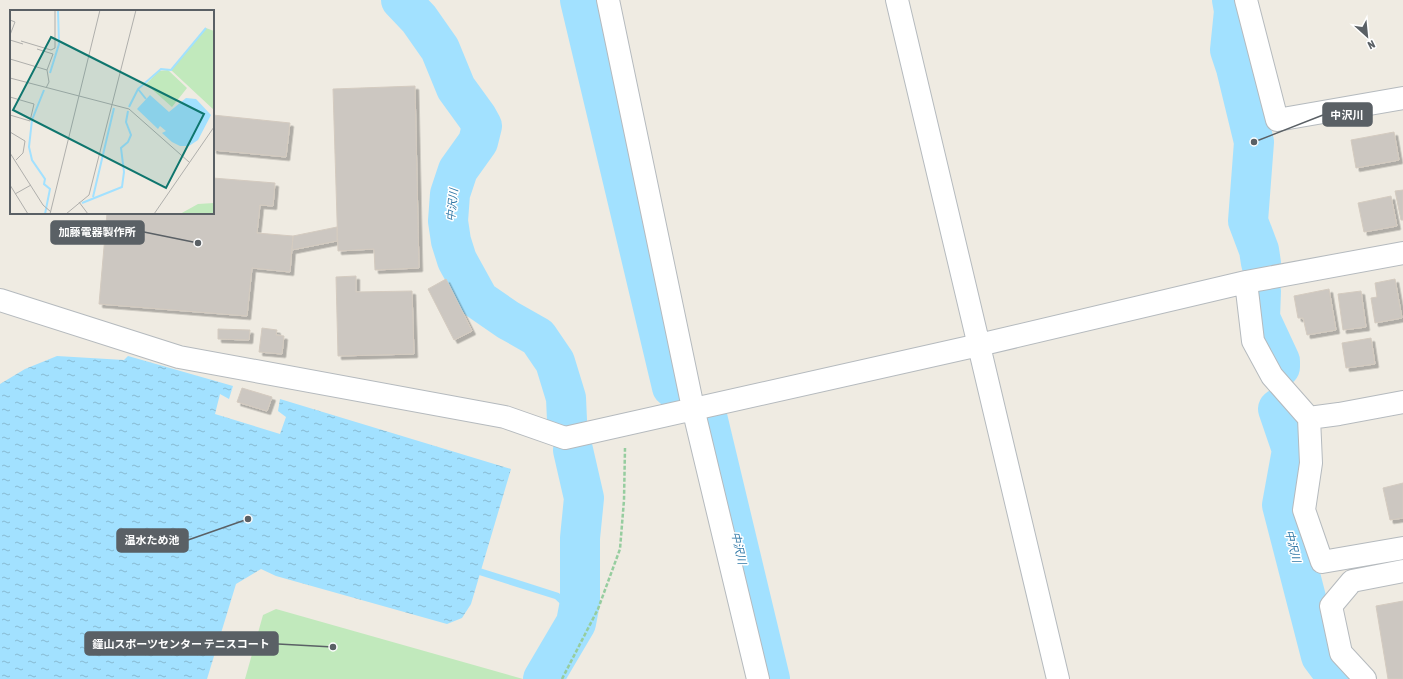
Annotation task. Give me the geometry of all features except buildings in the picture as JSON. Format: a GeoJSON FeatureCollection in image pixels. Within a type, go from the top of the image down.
{"type":"FeatureCollection","features":[{"type":"Feature","properties":{"kind":"street"},"geometry":{"type":"LineString","coordinates":[[608,0],[693,408],[758,679]]}},
{"type":"Feature","properties":{"kind":"street"},"geometry":{"type":"LineString","coordinates":[[897,0],[1058,679]]}},
{"type":"Feature","properties":{"kind":"street"},"geometry":{"type":"LineString","coordinates":[[1246,0],[1277,120],[1403,98]]}},
{"type":"Feature","properties":{"kind":"street"},"geometry":{"type":"LineString","coordinates":[[0,300],[179,357],[505,417],[565,438],[625,423],[979,345],[1246,282],[1403,253]]}},
{"type":"Feature","properties":{"kind":"street"},"geometry":{"type":"LineString","coordinates":[[1246,282],[1252,341],[1272,376],[1309,418],[1311,463],[1304,510],[1322,562],[1403,548]]}},
{"type":"Feature","properties":{"kind":"street"},"geometry":{"type":"LineString","coordinates":[[1309,418],[1403,402]]}},
{"type":"Feature","properties":{"kind":"street"},"geometry":{"type":"LineString","coordinates":[[1365,679],[1341,654],[1331,606],[1352,581],[1403,572]]}},
{"type":"Feature","properties":{"kind":"path"},"geometry":{"type":"LineString","coordinates":[[562,679],[598,609],[620,549],[624,500],[625,423]]}},
{"type":"Feature","properties":{"kind":"green space"},"geometry":{"type":"Polygon","coordinates":[[[276,609],[523,679],[245,679],[263,615],[276,609]]]}},
{"type":"Feature","properties":{"kind":"water"},"geometry":{"type":"Polygon","coordinates":[[[57,356],[124,360],[128,356],[233,386],[229,399],[220,394],[215,414],[280,434],[286,417],[278,411],[280,399],[511,469],[471,604],[462,618],[447,624],[276,576],[261,569],[236,584],[207,679],[0,679],[0,384],[25,369],[57,356]]]}},
{"type":"Feature","properties":{"kind":"waterway","name":"中沢川"},"geometry":{"type":"LineString","coordinates":[[401,0],[419,19],[440,49],[456,88],[482,126],[478,142],[458,170],[450,194],[448,221],[451,241],[457,260],[479,300],[508,320],[538,337],[555,362],[566,398],[567,420]]}},
{"type":"Feature","properties":{"kind":"waterway","name":"中沢川"},"geometry":{"type":"LineString","coordinates":[[580,0],[672,387],[680,394]]}},
{"type":"Feature","properties":{"kind":"waterway","name":"中沢川"},"geometry":{"type":"LineString","coordinates":[[1232,0],[1234,11],[1230,50],[1236,68],[1254,142],[1248,221],[1259,250],[1261,263]]}},
{"type":"Feature","properties":{"kind":"waterway","name":"中沢川"},"geometry":{"type":"LineString","coordinates":[[1261,291],[1260,318],[1280,361],[1280,367]]}},
{"type":"Feature","properties":{"kind":"waterway","name":"中沢川"},"geometry":{"type":"LineString","coordinates":[[1278,409],[1292,450],[1282,505],[1321,656],[1338,679]]}},
{"type":"Feature","properties":{"kind":"waterway","name":"中沢川"},"geometry":{"type":"LineString","coordinates":[[707,416],[770,679]]}},
{"type":"Feature","properties":{"kind":"waterway","name":"中沢川"},"geometry":{"type":"LineString","coordinates":[[543,679],[576,623],[580,602],[580,538],[584,498],[573,450]]}},
{"type":"Feature","properties":{"kind":"waterway"},"geometry":{"type":"LineString","coordinates":[[481,572],[557,596],[578,616]]}},
{"type":"Feature","properties":{"kind":"place","name":"中沢川"},"geometry":{"type":"Point","coordinates":[1254,142]}},
{"type":"Feature","properties":{"kind":"place","name":"加藤電器製作所"},"geometry":{"type":"Point","coordinates":[198,243]}},
{"type":"Feature","properties":{"kind":"place","name":"温水ため池"},"geometry":{"type":"Point","coordinates":[248,519]}},
{"type":"Feature","properties":{"kind":"place","name":"鐘山スポーツセンター テニスコート"},"geometry":{"type":"Point","coordinates":[333,647]}}]}
